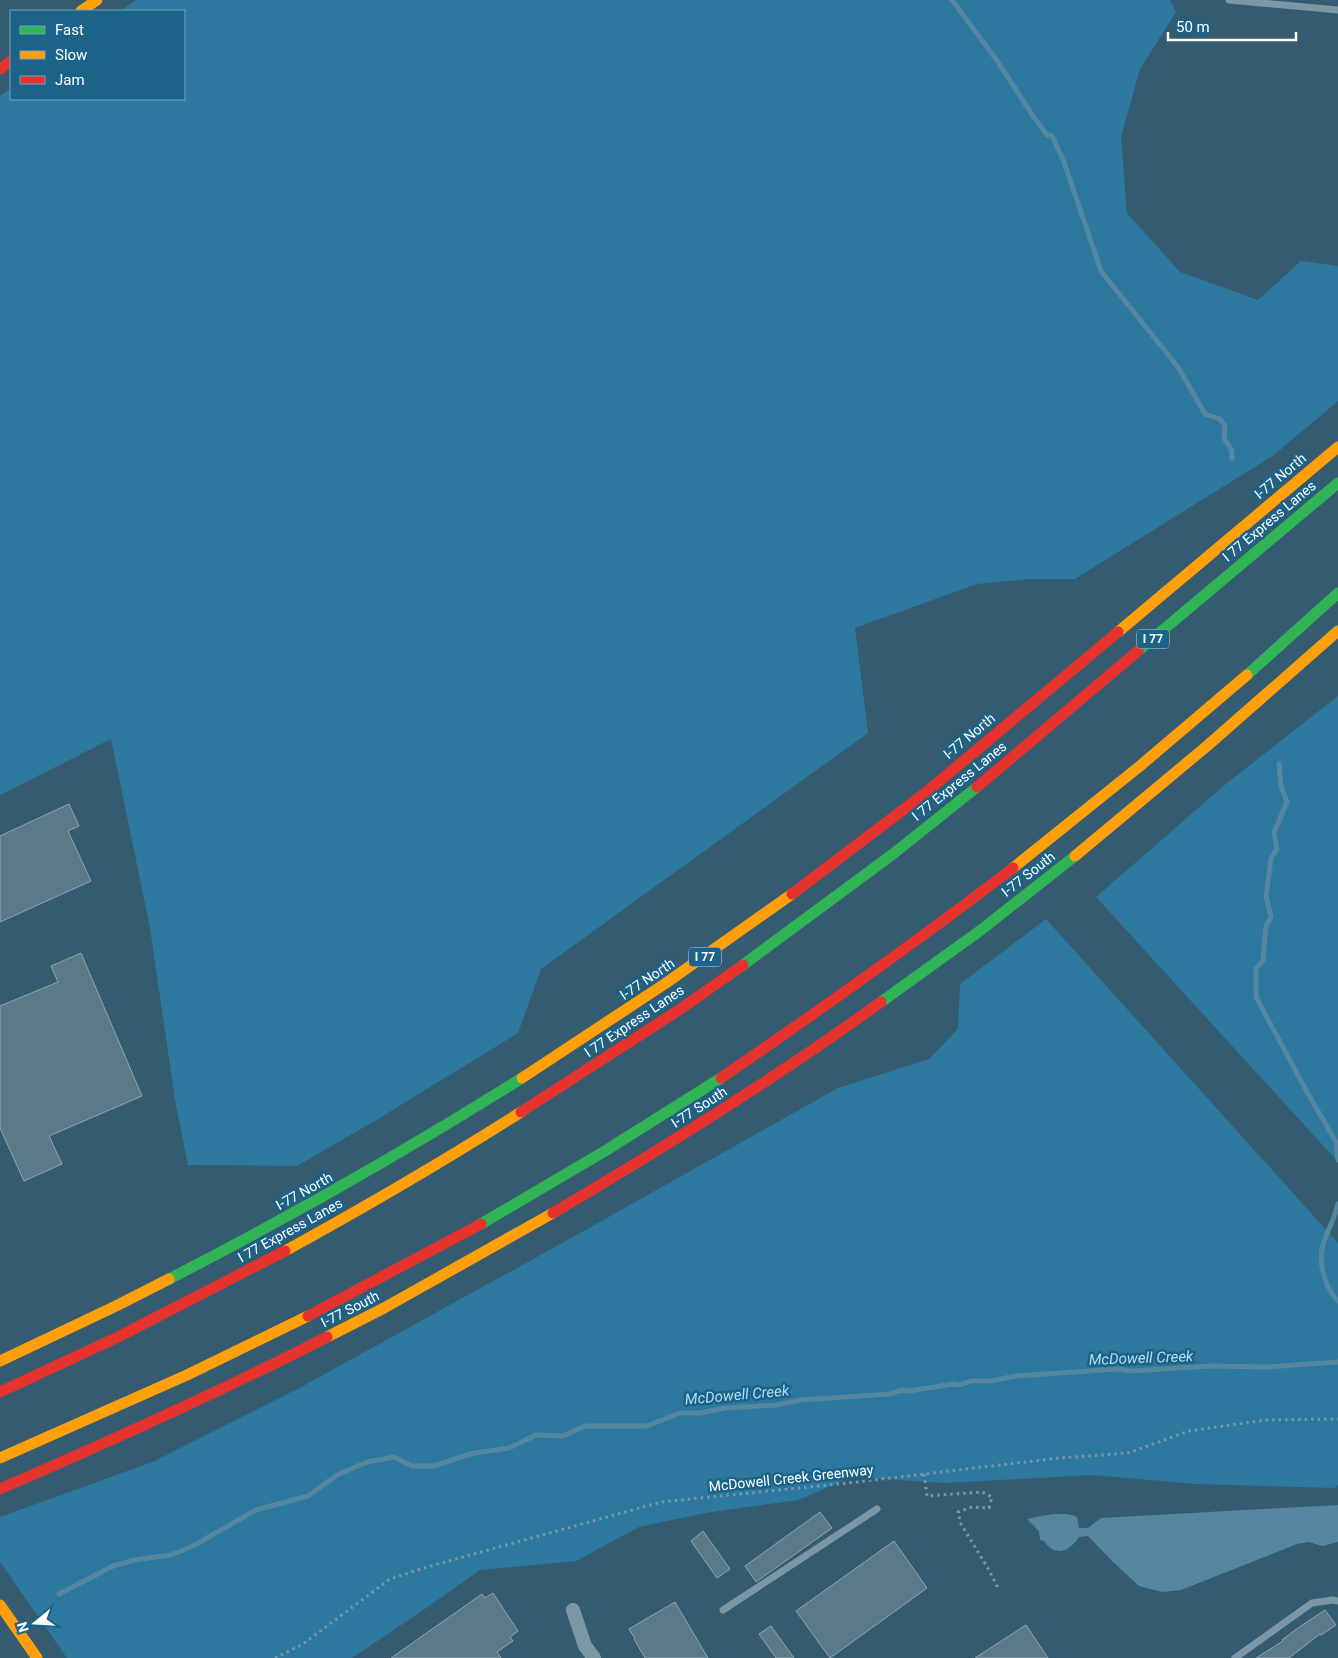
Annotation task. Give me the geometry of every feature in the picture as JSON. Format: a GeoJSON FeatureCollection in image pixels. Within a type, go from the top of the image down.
{"type":"FeatureCollection","features":[{"type":"Feature","properties":{"kind":"main road"},"geometry":{"type":"LineString","coordinates":[[82,10],[97,0]]}},
{"type":"Feature","properties":{"kind":"main road","name":"I-77 North"},"geometry":{"type":"LineString","coordinates":[[0,1361],[89,1320],[172,1278],[336,1190],[496,1096],[652,994],[803,886],[942,778],[1338,447]]}},
{"type":"Feature","properties":{"kind":"main road","name":"I 77 Express Lanes"},"geometry":{"type":"LineString","coordinates":[[0,1392],[102,1345],[177,1307],[350,1214],[511,1119],[668,1017],[902,847],[1040,734],[1338,483]]}},
{"type":"Feature","properties":{"kind":"main road"},"geometry":{"type":"LineString","coordinates":[[0,1458],[102,1414],[240,1350],[413,1261],[574,1169],[732,1070],[888,963],[1040,848],[1184,730],[1338,593]]}},
{"type":"Feature","properties":{"kind":"main road","name":"I-77 South"},"geometry":{"type":"LineString","coordinates":[[0,1489],[176,1412],[344,1329],[508,1241],[723,1109],[904,986],[1058,870],[1202,751],[1338,631]]}},
{"type":"Feature","properties":{"kind":"main road"},"geometry":{"type":"LineString","coordinates":[[0,1605],[37,1658]]}},
{"type":"Feature","properties":{"kind":"street"},"geometry":{"type":"LineString","coordinates":[[573,1610],[585,1646],[594,1658]]}},
{"type":"Feature","properties":{"kind":"lane"},"geometry":{"type":"LineString","coordinates":[[1229,0],[1338,10]]}},
{"type":"Feature","properties":{"kind":"lane"},"geometry":{"type":"LineString","coordinates":[[723,1610],[878,1509]]}},
{"type":"Feature","properties":{"kind":"lane"},"geometry":{"type":"LineString","coordinates":[[1234,1658],[1312,1603],[1338,1601]]}},
{"type":"Feature","properties":{"kind":"path","name":"McDowell Creek Greenway"},"geometry":{"type":"LineString","coordinates":[[275,1658],[304,1644],[390,1579],[661,1502],[1059,1458],[1128,1453],[1189,1431],[1265,1420],[1338,1419]]}},
{"type":"Feature","properties":{"kind":"path"},"geometry":{"type":"LineString","coordinates":[[924,1474],[927,1496],[982,1492],[992,1497],[989,1508],[972,1507],[958,1512],[961,1524],[989,1570],[998,1590]]}},
{"type":"Feature","properties":{"kind":"shaded area"},"geometry":{"type":"Polygon","coordinates":[[[136,0],[1170,0],[1176,12],[1140,69],[1121,137],[1127,213],[1180,272],[1258,300],[1301,261],[1338,266],[1338,401],[1274,455],[1075,579],[1028,579],[977,584],[855,628],[868,733],[541,969],[518,1033],[297,1166],[188,1165],[175,1100],[150,928],[111,739],[0,795],[0,96],[10,89],[10,100],[185,100],[185,10],[121,10],[136,0]]]}},
{"type":"Feature","properties":{"kind":"shaded area"},"geometry":{"type":"Polygon","coordinates":[[[1338,696],[1338,1162],[1096,897],[1227,783],[1338,696]]]}},
{"type":"Feature","properties":{"kind":"shaded area"},"geometry":{"type":"Polygon","coordinates":[[[1046,919],[1338,1243],[1338,1485],[1334,1488],[1196,1484],[1092,1475],[945,1483],[851,1477],[799,1500],[705,1513],[639,1527],[576,1561],[480,1570],[352,1658],[67,1658],[0,1562],[0,1517],[155,1461],[303,1386],[838,1088],[929,1059],[958,1029],[960,984],[1046,919]]]}},
{"type":"Feature","properties":{"kind":"shaded area"},"geometry":{"type":"Polygon","coordinates":[[[1338,1505],[1338,1542],[1322,1546],[1309,1542],[1297,1544],[1181,1590],[1162,1592],[1139,1586],[1088,1536],[1079,1537],[1071,1546],[1062,1551],[1053,1550],[1044,1541],[1040,1540],[1039,1531],[1027,1519],[1052,1514],[1065,1514],[1077,1517],[1079,1528],[1088,1528],[1101,1518],[1338,1505]]]}},
{"type":"Feature","properties":{"kind":"building"},"geometry":{"type":"Polygon","coordinates":[[[69,804],[79,826],[68,831],[91,881],[0,922],[0,836],[69,804]]]}},
{"type":"Feature","properties":{"kind":"building"},"geometry":{"type":"Polygon","coordinates":[[[81,953],[142,1096],[49,1136],[62,1164],[24,1181],[0,1128],[0,1006],[58,982],[51,966],[81,953]]]}},
{"type":"Feature","properties":{"kind":"building"},"geometry":{"type":"Polygon","coordinates":[[[820,1512],[832,1528],[756,1582],[745,1566],[820,1512]]]}},
{"type":"Feature","properties":{"kind":"building"},"geometry":{"type":"Polygon","coordinates":[[[703,1531],[730,1569],[717,1578],[691,1541],[703,1531]]]}},
{"type":"Feature","properties":{"kind":"building"},"geometry":{"type":"Polygon","coordinates":[[[894,1541],[927,1588],[830,1658],[796,1611],[894,1541]]]}},
{"type":"Feature","properties":{"kind":"building"},"geometry":{"type":"Polygon","coordinates":[[[493,1593],[518,1631],[510,1637],[513,1641],[497,1652],[501,1658],[391,1658],[482,1594],[485,1598],[493,1593]]]}},
{"type":"Feature","properties":{"kind":"building"},"geometry":{"type":"Polygon","coordinates":[[[675,1602],[708,1658],[645,1658],[629,1629],[675,1602]]]}},
{"type":"Feature","properties":{"kind":"building"},"geometry":{"type":"Polygon","coordinates":[[[1325,1610],[1336,1625],[1320,1634],[1289,1658],[1256,1658],[1283,1641],[1298,1628],[1325,1610]]]}},
{"type":"Feature","properties":{"kind":"building"},"geometry":{"type":"Polygon","coordinates":[[[1026,1625],[1048,1658],[975,1658],[1026,1625]]]}},
{"type":"Feature","properties":{"kind":"building"},"geometry":{"type":"Polygon","coordinates":[[[771,1626],[794,1658],[776,1658],[759,1634],[771,1626]]]}},
{"type":"Feature","properties":{"kind":"waterway"},"geometry":{"type":"LineString","coordinates":[[952,0],[998,62],[1033,116],[1047,135],[1052,136],[1064,162],[1101,271],[1178,367],[1205,414],[1220,419],[1225,426],[1224,438],[1232,451],[1232,458]]}},
{"type":"Feature","properties":{"kind":"waterway"},"geometry":{"type":"LineString","coordinates":[[1279,764],[1281,786],[1287,802],[1274,832],[1277,849],[1271,858],[1266,896],[1271,917],[1266,926],[1263,961],[1256,968],[1256,997],[1336,1142],[1338,1160]]}},
{"type":"Feature","properties":{"kind":"waterway"},"geometry":{"type":"LineString","coordinates":[[1338,1204],[1323,1245],[1321,1260],[1326,1282],[1333,1296],[1338,1301]]}},
{"type":"Feature","properties":{"kind":"waterway","name":"McDowell Creek"},"geometry":{"type":"LineString","coordinates":[[59,1594],[113,1566],[134,1560],[171,1555],[193,1546],[256,1510],[308,1496],[337,1475],[367,1462],[394,1457],[412,1466],[433,1466],[474,1453],[509,1448],[536,1435],[563,1436],[585,1426],[647,1426],[680,1413],[700,1413],[725,1408],[776,1405],[801,1400],[890,1394],[902,1390],[909,1391],[953,1384],[959,1385],[971,1381],[991,1381],[1016,1376],[1118,1369],[1132,1371],[1209,1366],[1268,1367],[1338,1362]]}},
{"type":"Feature","properties":{"kind":"traffic: fast"},"geometry":{"type":"LineString","coordinates":[[1138,651],[1338,483]]}},
{"type":"Feature","properties":{"kind":"traffic: fast"},"geometry":{"type":"LineString","coordinates":[[1247,675],[1338,593]]}},
{"type":"Feature","properties":{"kind":"traffic: fast"},"geometry":{"type":"LineString","coordinates":[[743,965],[893,854],[977,787]]}},
{"type":"Feature","properties":{"kind":"traffic: fast"},"geometry":{"type":"LineString","coordinates":[[881,1002],[981,930],[1075,856]]}},
{"type":"Feature","properties":{"kind":"traffic: fast"},"geometry":{"type":"LineString","coordinates":[[169,1279],[259,1232],[348,1182],[522,1078]]}},
{"type":"Feature","properties":{"kind":"traffic: fast"},"geometry":{"type":"LineString","coordinates":[[481,1224],[605,1151],[721,1078]]}},
{"type":"Feature","properties":{"kind":"traffic: slow"},"geometry":{"type":"LineString","coordinates":[[82,10],[97,0]]}},
{"type":"Feature","properties":{"kind":"traffic: slow"},"geometry":{"type":"LineString","coordinates":[[1118,632],[1338,447]]}},
{"type":"Feature","properties":{"kind":"traffic: slow"},"geometry":{"type":"LineString","coordinates":[[1075,856],[1207,746],[1338,631]]}},
{"type":"Feature","properties":{"kind":"traffic: slow"},"geometry":{"type":"LineString","coordinates":[[1013,868],[1140,766],[1247,675]]}},
{"type":"Feature","properties":{"kind":"traffic: slow"},"geometry":{"type":"LineString","coordinates":[[522,1078],[666,983],[792,894]]}},
{"type":"Feature","properties":{"kind":"traffic: slow"},"geometry":{"type":"LineString","coordinates":[[285,1251],[345,1218],[521,1112]]}},
{"type":"Feature","properties":{"kind":"traffic: slow"},"geometry":{"type":"LineString","coordinates":[[327,1337],[384,1308],[553,1213]]}},
{"type":"Feature","properties":{"kind":"traffic: slow"},"geometry":{"type":"LineString","coordinates":[[0,1361],[169,1279]]}},
{"type":"Feature","properties":{"kind":"traffic: slow"},"geometry":{"type":"LineString","coordinates":[[0,1458],[187,1375],[308,1316]]}},
{"type":"Feature","properties":{"kind":"traffic: slow"},"geometry":{"type":"LineString","coordinates":[[0,1605],[37,1658]]}},
{"type":"Feature","properties":{"kind":"traffic: jam"},"geometry":{"type":"LineString","coordinates":[[0,69],[10,62]]}},
{"type":"Feature","properties":{"kind":"traffic: jam"},"geometry":{"type":"LineString","coordinates":[[792,894],[924,794],[1118,632]]}},
{"type":"Feature","properties":{"kind":"traffic: jam"},"geometry":{"type":"LineString","coordinates":[[977,787],[1138,651]]}},
{"type":"Feature","properties":{"kind":"traffic: jam"},"geometry":{"type":"LineString","coordinates":[[721,1078],[868,975],[1013,868]]}},
{"type":"Feature","properties":{"kind":"traffic: jam"},"geometry":{"type":"LineString","coordinates":[[521,1112],[682,1008],[743,965]]}},
{"type":"Feature","properties":{"kind":"traffic: jam"},"geometry":{"type":"LineString","coordinates":[[553,1213],[720,1111],[801,1058],[881,1002]]}},
{"type":"Feature","properties":{"kind":"traffic: jam"},"geometry":{"type":"LineString","coordinates":[[308,1316],[481,1224]]}},
{"type":"Feature","properties":{"kind":"traffic: jam"},"geometry":{"type":"LineString","coordinates":[[0,1392],[118,1337],[285,1251]]}},
{"type":"Feature","properties":{"kind":"traffic: jam"},"geometry":{"type":"LineString","coordinates":[[0,1489],[165,1416],[327,1337]]}}]}
